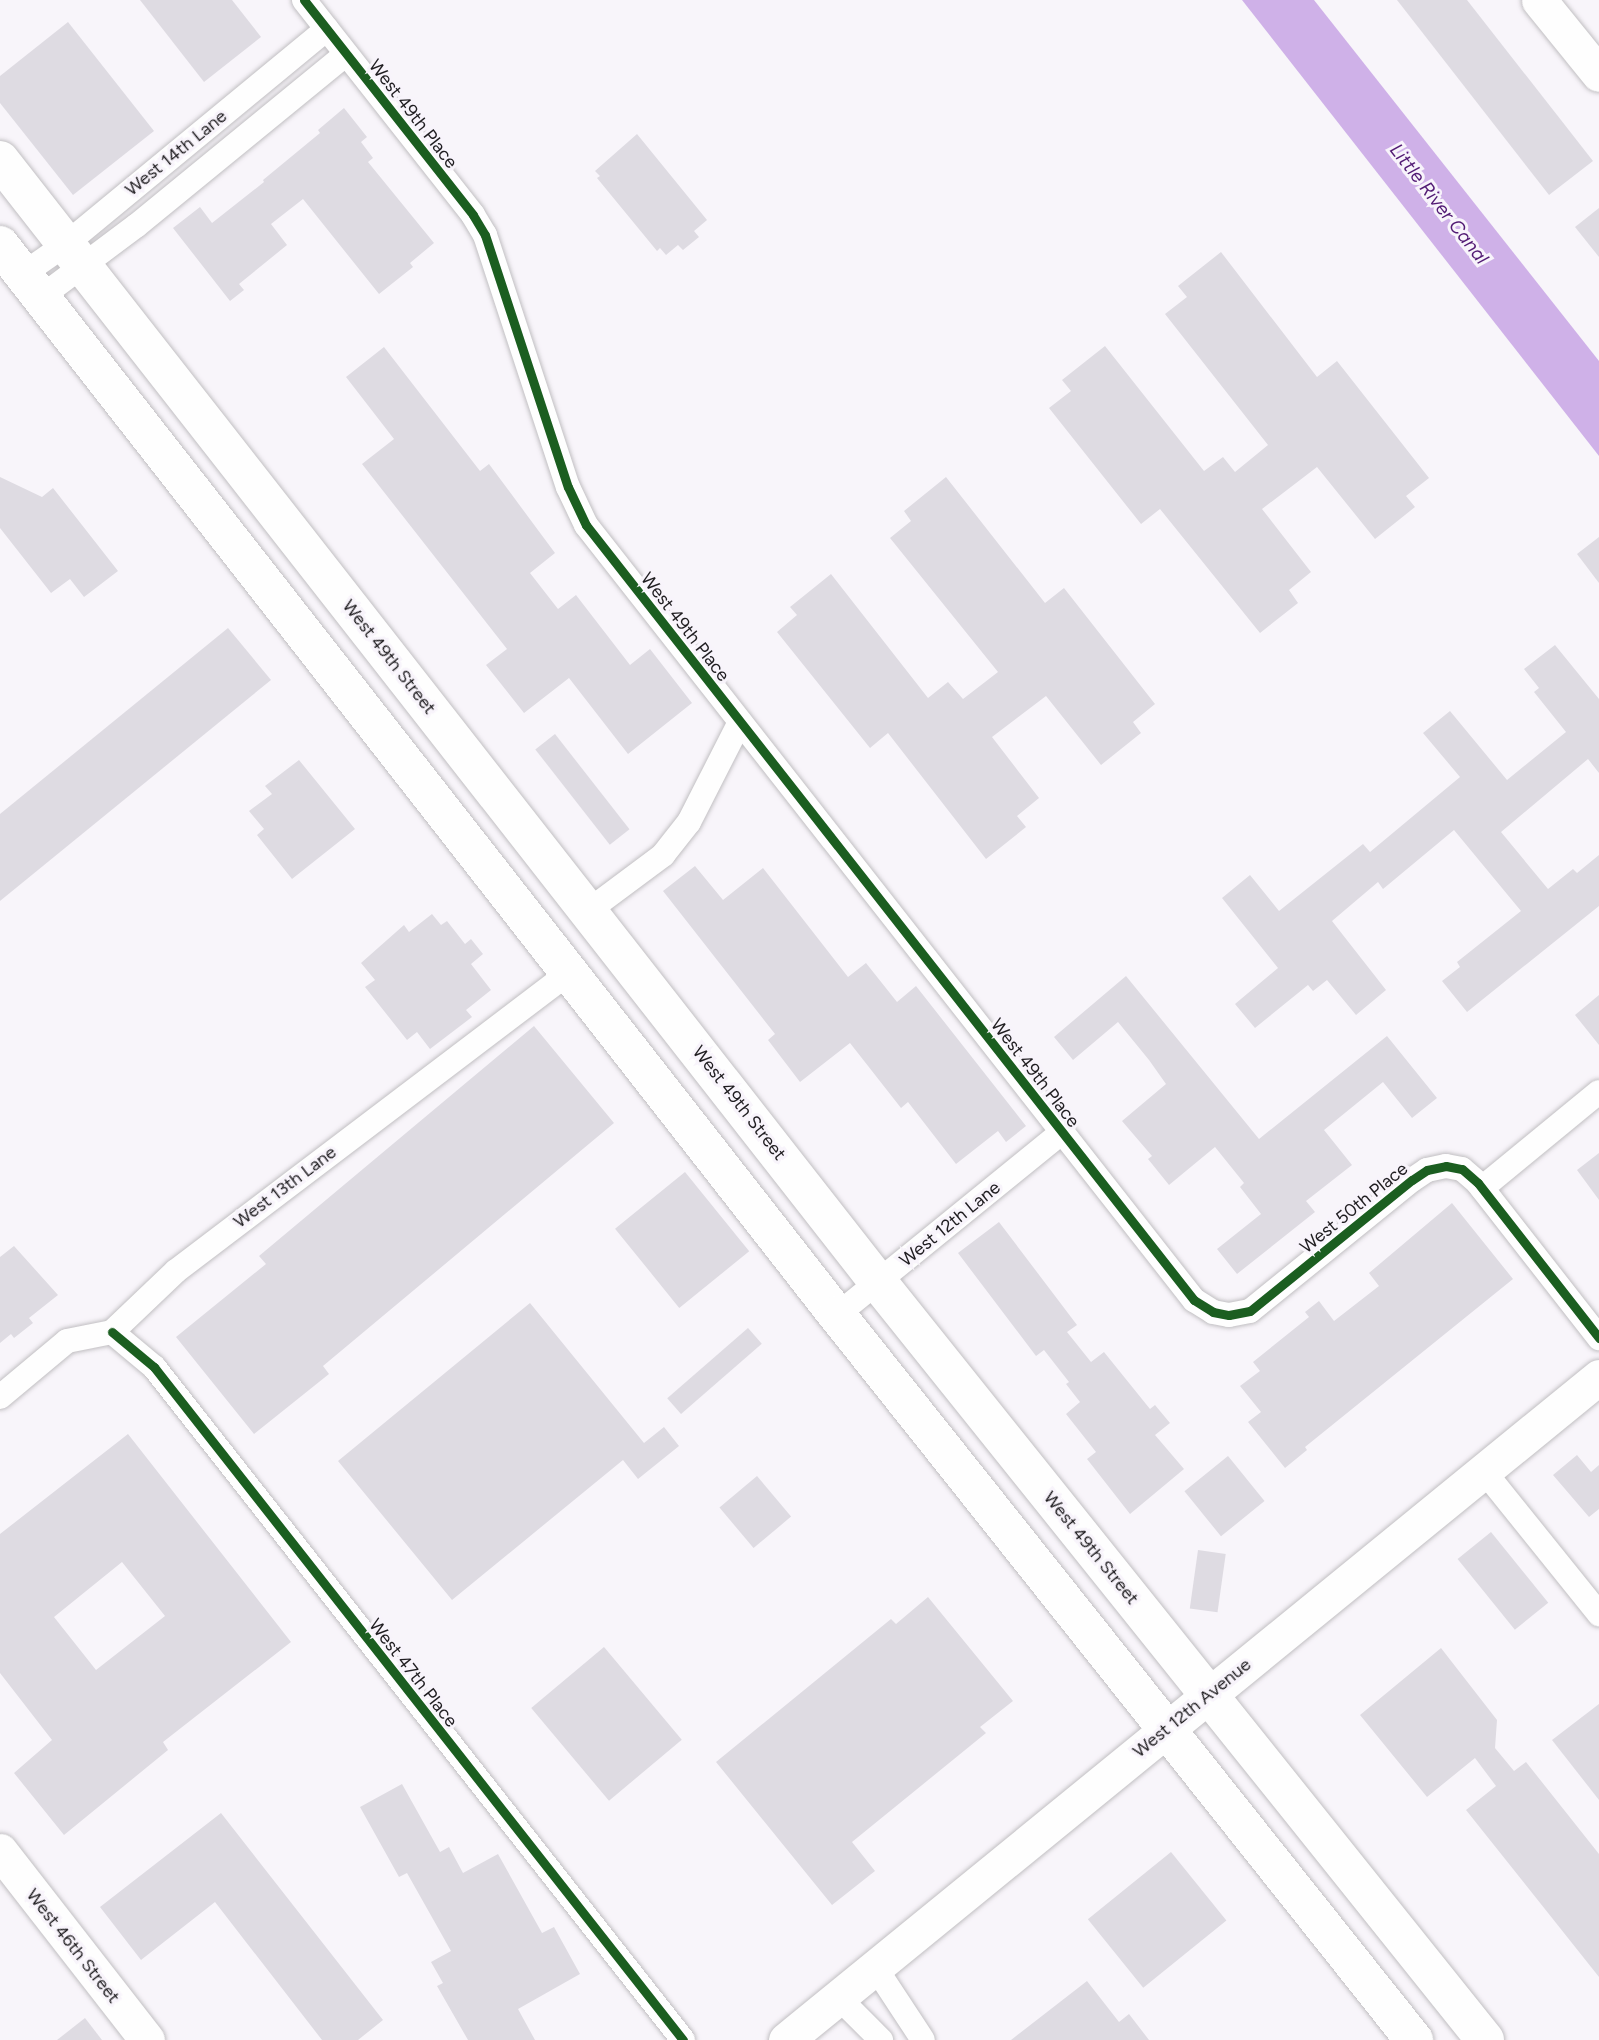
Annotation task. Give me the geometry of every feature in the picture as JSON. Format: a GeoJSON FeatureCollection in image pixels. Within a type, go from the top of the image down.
{"type":"FeatureCollection","features":[{"type":"Feature","properties":{"kind":"main road"},"geometry":{"type":"LineString","coordinates":[[1539,0],[1599,74]]}},
{"type":"Feature","properties":{"kind":"main road","name":"West 49th Street"},"geometry":{"type":"LineString","coordinates":[[0,160],[878,1282],[1486,2040]]}},
{"type":"Feature","properties":{"kind":"main road"},"geometry":{"type":"LineString","coordinates":[[21,272],[571,971],[837,1315],[1414,2040]]}},
{"type":"Feature","properties":{"kind":"main road"},"geometry":{"type":"LineString","coordinates":[[402,757],[474,814],[548,904],[588,911]]}},
{"type":"Feature","properties":{"kind":"main road"},"geometry":{"type":"LineString","coordinates":[[571,971],[610,978],[670,1049],[741,1106]]}},
{"type":"Feature","properties":{"kind":"main road","name":"West 12th Avenue"},"geometry":{"type":"LineString","coordinates":[[786,2040],[1599,1377]]}},
{"type":"Feature","properties":{"kind":"main road","name":"West 46th Street"},"geometry":{"type":"LineString","coordinates":[[0,1851],[146,2040]]}},
{"type":"Feature","properties":{"kind":"street","name":"West 49th Place"},"geometry":{"type":"LineString","coordinates":[[304,0],[473,215],[485,235],[579,512],[740,722],[1194,1300],[1207,1309],[1229,1315]]}},
{"type":"Feature","properties":{"kind":"street","name":"West 14th Lane"},"geometry":{"type":"LineString","coordinates":[[75,256],[327,29]]}},
{"type":"Feature","properties":{"kind":"street","name":"West 14th Lane"},"geometry":{"type":"LineString","coordinates":[[21,272],[75,256],[346,54]]}},
{"type":"Feature","properties":{"kind":"street"},"geometry":{"type":"LineString","coordinates":[[588,911],[663,855],[689,822],[740,722]]}},
{"type":"Feature","properties":{"kind":"street","name":"West 13th Lane"},"geometry":{"type":"LineString","coordinates":[[111,1332],[176,1270],[571,971]]}},
{"type":"Feature","properties":{"kind":"street"},"geometry":{"type":"LineString","coordinates":[[1482,1188],[1599,1092]]}},
{"type":"Feature","properties":{"kind":"street","name":"West 12th Lane"},"geometry":{"type":"LineString","coordinates":[[837,1315],[1062,1132]]}},
{"type":"Feature","properties":{"kind":"street","name":"West 50th Place"},"geometry":{"type":"LineString","coordinates":[[1229,1315],[1243,1314],[1255,1308],[1427,1170],[1455,1167],[1482,1188],[1599,1338]]}},
{"type":"Feature","properties":{"kind":"street"},"geometry":{"type":"LineString","coordinates":[[0,1396],[67,1341],[111,1332]]}},
{"type":"Feature","properties":{"kind":"street","name":"West 47th Place"},"geometry":{"type":"LineString","coordinates":[[111,1332],[154,1367],[683,2040]]}},
{"type":"Feature","properties":{"kind":"street"},"geometry":{"type":"LineString","coordinates":[[1484,1471],[1599,1614]]}},
{"type":"Feature","properties":{"kind":"street"},"geometry":{"type":"LineString","coordinates":[[876,1967],[923,2040]]}},
{"type":"Feature","properties":{"kind":"street"},"geometry":{"type":"LineString","coordinates":[[838,1997],[881,2040]]}},
{"type":"Feature","properties":{"kind":"water","name":"Little River Canal"},"geometry":{"type":"Polygon","coordinates":[[[1242,0],[1314,0],[1599,361],[1599,456],[1242,0]]]}},
{"type":"Feature","properties":{"kind":"building"},"geometry":{"type":"Polygon","coordinates":[[[140,0],[232,0],[261,37],[204,82],[140,0]]]}},
{"type":"Feature","properties":{"kind":"building"},"geometry":{"type":"Polygon","coordinates":[[[1397,0],[1467,0],[1593,161],[1549,195],[1397,0]]]}},
{"type":"Feature","properties":{"kind":"building"},"geometry":{"type":"Polygon","coordinates":[[[68,22],[154,131],[73,195],[0,103],[0,76],[68,22]]]}},
{"type":"Feature","properties":{"kind":"building"},"geometry":{"type":"Polygon","coordinates":[[[344,108],[367,137],[361,142],[373,158],[368,162],[434,243],[410,263],[413,267],[379,294],[303,199],[271,224],[287,245],[239,284],[244,290],[230,301],[173,228],[200,207],[212,223],[264,182],[263,180],[320,133],[318,130],[344,108]]]}},
{"type":"Feature","properties":{"kind":"building"},"geometry":{"type":"Polygon","coordinates":[[[637,134],[707,220],[694,231],[699,237],[683,250],[678,245],[666,255],[660,248],[657,251],[597,178],[600,176],[595,171],[637,134]]]}},
{"type":"Feature","properties":{"kind":"building"},"geometry":{"type":"Polygon","coordinates":[[[1599,208],[1599,257],[1575,227],[1599,208]]]}},
{"type":"Feature","properties":{"kind":"building"},"geometry":{"type":"Polygon","coordinates":[[[1221,252],[1317,377],[1337,361],[1429,478],[1406,496],[1415,507],[1375,539],[1317,467],[1262,509],[1311,572],[1289,590],[1298,603],[1260,633],[1160,509],[1141,524],[1049,408],[1071,391],[1062,380],[1105,346],[1204,471],[1223,457],[1235,472],[1268,445],[1165,314],[1187,297],[1178,286],[1221,252]]]}},
{"type":"Feature","properties":{"kind":"building"},"geometry":{"type":"Polygon","coordinates":[[[384,347],[480,471],[489,464],[555,553],[530,573],[558,609],[576,595],[630,665],[650,649],[692,703],[628,754],[569,678],[524,713],[486,665],[507,649],[362,464],[394,439],[346,377],[384,347]]]}},
{"type":"Feature","properties":{"kind":"building"},"geometry":{"type":"Polygon","coordinates":[[[0,477],[42,497],[53,488],[118,571],[84,597],[70,579],[51,593],[0,528],[0,477]]]}},
{"type":"Feature","properties":{"kind":"building"},"geometry":{"type":"Polygon","coordinates":[[[946,477],[1045,603],[1064,588],[1155,704],[1133,722],[1141,733],[1101,765],[1046,696],[992,737],[1039,798],[1017,816],[1026,827],[986,859],[888,733],[870,748],[777,632],[797,615],[790,607],[831,574],[928,698],[948,682],[963,699],[998,672],[890,538],[911,521],[904,511],[946,477]]]}},
{"type":"Feature","properties":{"kind":"building"},"geometry":{"type":"Polygon","coordinates":[[[1599,537],[1599,583],[1577,554],[1599,537]]]}},
{"type":"Feature","properties":{"kind":"building"},"geometry":{"type":"Polygon","coordinates":[[[228,628],[271,680],[0,901],[0,814],[228,628]]]}},
{"type":"Feature","properties":{"kind":"building"},"geometry":{"type":"Polygon","coordinates":[[[1555,645],[1599,699],[1599,773],[1588,759],[1501,832],[1548,889],[1573,869],[1577,873],[1599,855],[1599,906],[1467,1012],[1442,981],[1460,967],[1457,962],[1521,911],[1454,830],[1383,889],[1378,882],[1332,921],[1386,990],[1356,1015],[1327,980],[1313,991],[1308,985],[1255,1028],[1235,1004],[1278,968],[1222,898],[1250,875],[1279,911],[1363,844],[1370,852],[1460,777],[1423,733],[1450,711],[1507,780],[1566,732],[1534,692],[1539,688],[1524,669],[1555,645]]]}},
{"type":"Feature","properties":{"kind":"building"},"geometry":{"type":"Polygon","coordinates":[[[555,734],[629,829],[610,845],[535,749],[555,734]]]}},
{"type":"Feature","properties":{"kind":"building"},"geometry":{"type":"Polygon","coordinates":[[[299,760],[355,829],[292,879],[257,835],[264,829],[249,811],[272,794],[265,786],[299,760]]]}},
{"type":"Feature","properties":{"kind":"building"},"geometry":{"type":"Polygon","coordinates":[[[695,866],[723,900],[763,868],[848,977],[866,963],[897,1002],[916,986],[1026,1126],[1006,1142],[998,1131],[956,1164],[908,1102],[901,1108],[850,1043],[800,1082],[768,1040],[775,1034],[663,891],[695,866]]]}},
{"type":"Feature","properties":{"kind":"building"},"geometry":{"type":"Polygon","coordinates":[[[432,914],[441,925],[447,921],[465,944],[471,939],[483,954],[471,964],[491,990],[466,1010],[472,1017],[430,1049],[417,1032],[407,1040],[365,987],[375,980],[361,963],[404,925],[409,932],[432,914]]]}},
{"type":"Feature","properties":{"kind":"building"},"geometry":{"type":"Polygon","coordinates":[[[1126,976],[1259,1139],[1387,1036],[1437,1098],[1412,1118],[1383,1082],[1324,1130],[1352,1165],[1306,1201],[1315,1212],[1237,1274],[1217,1249],[1261,1214],[1240,1187],[1244,1183],[1215,1147],[1169,1185],[1148,1159],[1152,1156],[1122,1121],[1166,1084],[1118,1022],[1073,1060],[1054,1037],[1126,976]]]}},
{"type":"Feature","properties":{"kind":"building"},"geometry":{"type":"Polygon","coordinates":[[[1599,995],[1599,1045],[1575,1015],[1599,995]]]}},
{"type":"Feature","properties":{"kind":"building"},"geometry":{"type":"Polygon","coordinates":[[[534,1026],[614,1123],[323,1366],[329,1374],[254,1434],[176,1337],[266,1264],[259,1256],[534,1026]]]}},
{"type":"Feature","properties":{"kind":"building"},"geometry":{"type":"Polygon","coordinates":[[[1599,1153],[1599,1200],[1577,1170],[1599,1153]]]}},
{"type":"Feature","properties":{"kind":"building"},"geometry":{"type":"Polygon","coordinates":[[[685,1172],[749,1251],[679,1308],[615,1229],[685,1172]]]}},
{"type":"Feature","properties":{"kind":"building"},"geometry":{"type":"Polygon","coordinates":[[[1452,1203],[1513,1279],[1305,1447],[1307,1450],[1285,1468],[1248,1422],[1261,1412],[1240,1386],[1260,1371],[1253,1362],[1309,1317],[1305,1312],[1319,1301],[1334,1321],[1379,1286],[1369,1273],[1452,1203]]]}},
{"type":"Feature","properties":{"kind":"building"},"geometry":{"type":"Polygon","coordinates":[[[999,1222],[1077,1325],[1067,1332],[1091,1362],[1104,1352],[1150,1409],[1155,1405],[1170,1423],[1155,1435],[1184,1469],[1130,1514],[1087,1459],[1096,1452],[1066,1414],[1080,1402],[1066,1384],[1069,1382],[1044,1350],[1036,1356],[958,1253],[999,1222]]]}},
{"type":"Feature","properties":{"kind":"building"},"geometry":{"type":"Polygon","coordinates":[[[14,1246],[58,1295],[29,1318],[33,1323],[14,1338],[11,1334],[0,1343],[0,1257],[14,1246]]]}},
{"type":"Feature","properties":{"kind":"building"},"geometry":{"type":"Polygon","coordinates":[[[530,1303],[644,1443],[664,1427],[679,1446],[638,1479],[623,1460],[452,1600],[338,1461],[530,1303]]]}},
{"type":"Feature","properties":{"kind":"building"},"geometry":{"type":"Polygon","coordinates":[[[748,1328],[762,1344],[681,1414],[667,1398],[748,1328]]]}},
{"type":"Feature","properties":{"kind":"building"},"geometry":{"type":"Polygon","coordinates":[[[128,1434],[291,1642],[163,1742],[168,1750],[64,1835],[14,1773],[52,1740],[0,1673],[0,1534],[128,1434]],[[122,1562],[54,1617],[96,1670],[165,1616],[122,1562]]]}},
{"type":"Feature","properties":{"kind":"building"},"geometry":{"type":"Polygon","coordinates":[[[1577,1455],[1591,1472],[1599,1465],[1599,1509],[1589,1517],[1553,1475],[1577,1455]]]}},
{"type":"Feature","properties":{"kind":"building"},"geometry":{"type":"Polygon","coordinates":[[[1228,1456],[1265,1501],[1221,1536],[1184,1491],[1228,1456]]]}},
{"type":"Feature","properties":{"kind":"building"},"geometry":{"type":"Polygon","coordinates":[[[757,1476],[791,1517],[754,1548],[719,1507],[757,1476]]]}},
{"type":"Feature","properties":{"kind":"building"},"geometry":{"type":"Polygon","coordinates":[[[1491,1532],[1548,1603],[1515,1630],[1458,1559],[1491,1532]]]}},
{"type":"Feature","properties":{"kind":"building"},"geometry":{"type":"Polygon","coordinates":[[[1198,1550],[1226,1554],[1218,1612],[1190,1608],[1198,1550]]]}},
{"type":"Feature","properties":{"kind":"building"},"geometry":{"type":"Polygon","coordinates":[[[928,1597],[1013,1701],[980,1727],[986,1733],[852,1842],[875,1871],[832,1905],[716,1762],[891,1619],[896,1624],[928,1597]]]}},
{"type":"Feature","properties":{"kind":"building"},"geometry":{"type":"Polygon","coordinates":[[[604,1647],[682,1740],[609,1801],[531,1708],[604,1647]]]}},
{"type":"Feature","properties":{"kind":"building"},"geometry":{"type":"Polygon","coordinates":[[[1441,1648],[1497,1720],[1495,1748],[1514,1771],[1526,1762],[1599,1854],[1599,1977],[1466,1810],[1496,1786],[1475,1758],[1427,1797],[1360,1715],[1441,1648]]]}},
{"type":"Feature","properties":{"kind":"building"},"geometry":{"type":"Polygon","coordinates":[[[1599,1704],[1599,1800],[1552,1740],[1599,1704]]]}},
{"type":"Feature","properties":{"kind":"building"},"geometry":{"type":"Polygon","coordinates":[[[402,1784],[440,1852],[449,1847],[463,1873],[498,1854],[542,1933],[554,1927],[580,1974],[518,2009],[535,2040],[468,2040],[437,1986],[443,1983],[431,1962],[451,1951],[407,1873],[399,1877],[360,1807],[402,1784]]]}},
{"type":"Feature","properties":{"kind":"building"},"geometry":{"type":"Polygon","coordinates":[[[221,1813],[383,2020],[358,2040],[322,2040],[215,1902],[141,1960],[100,1907],[221,1813]]]}},
{"type":"Feature","properties":{"kind":"building"},"geometry":{"type":"Polygon","coordinates":[[[1171,1852],[1226,1920],[1143,1988],[1088,1919],[1171,1852]]]}},
{"type":"Feature","properties":{"kind":"building"},"geometry":{"type":"Polygon","coordinates":[[[1087,1981],[1119,2022],[1129,2014],[1149,2040],[1011,2040],[1087,1981]]]}},
{"type":"Feature","properties":{"kind":"building"},"geometry":{"type":"Polygon","coordinates":[[[85,2018],[102,2040],[57,2040],[85,2018]]]}},
{"type":"Feature","properties":{"kind":"cycle path"},"geometry":{"type":"LineString","coordinates":[[304,0],[473,215],[485,235],[568,487],[586,525],[1194,1300],[1213,1312],[1229,1315],[1250,1311],[1412,1180],[1427,1170],[1446,1166],[1462,1169],[1478,1183],[1599,1338]]}},
{"type":"Feature","properties":{"kind":"cycle path"},"geometry":{"type":"LineString","coordinates":[[112,1332],[154,1367],[683,2040]]}}]}
